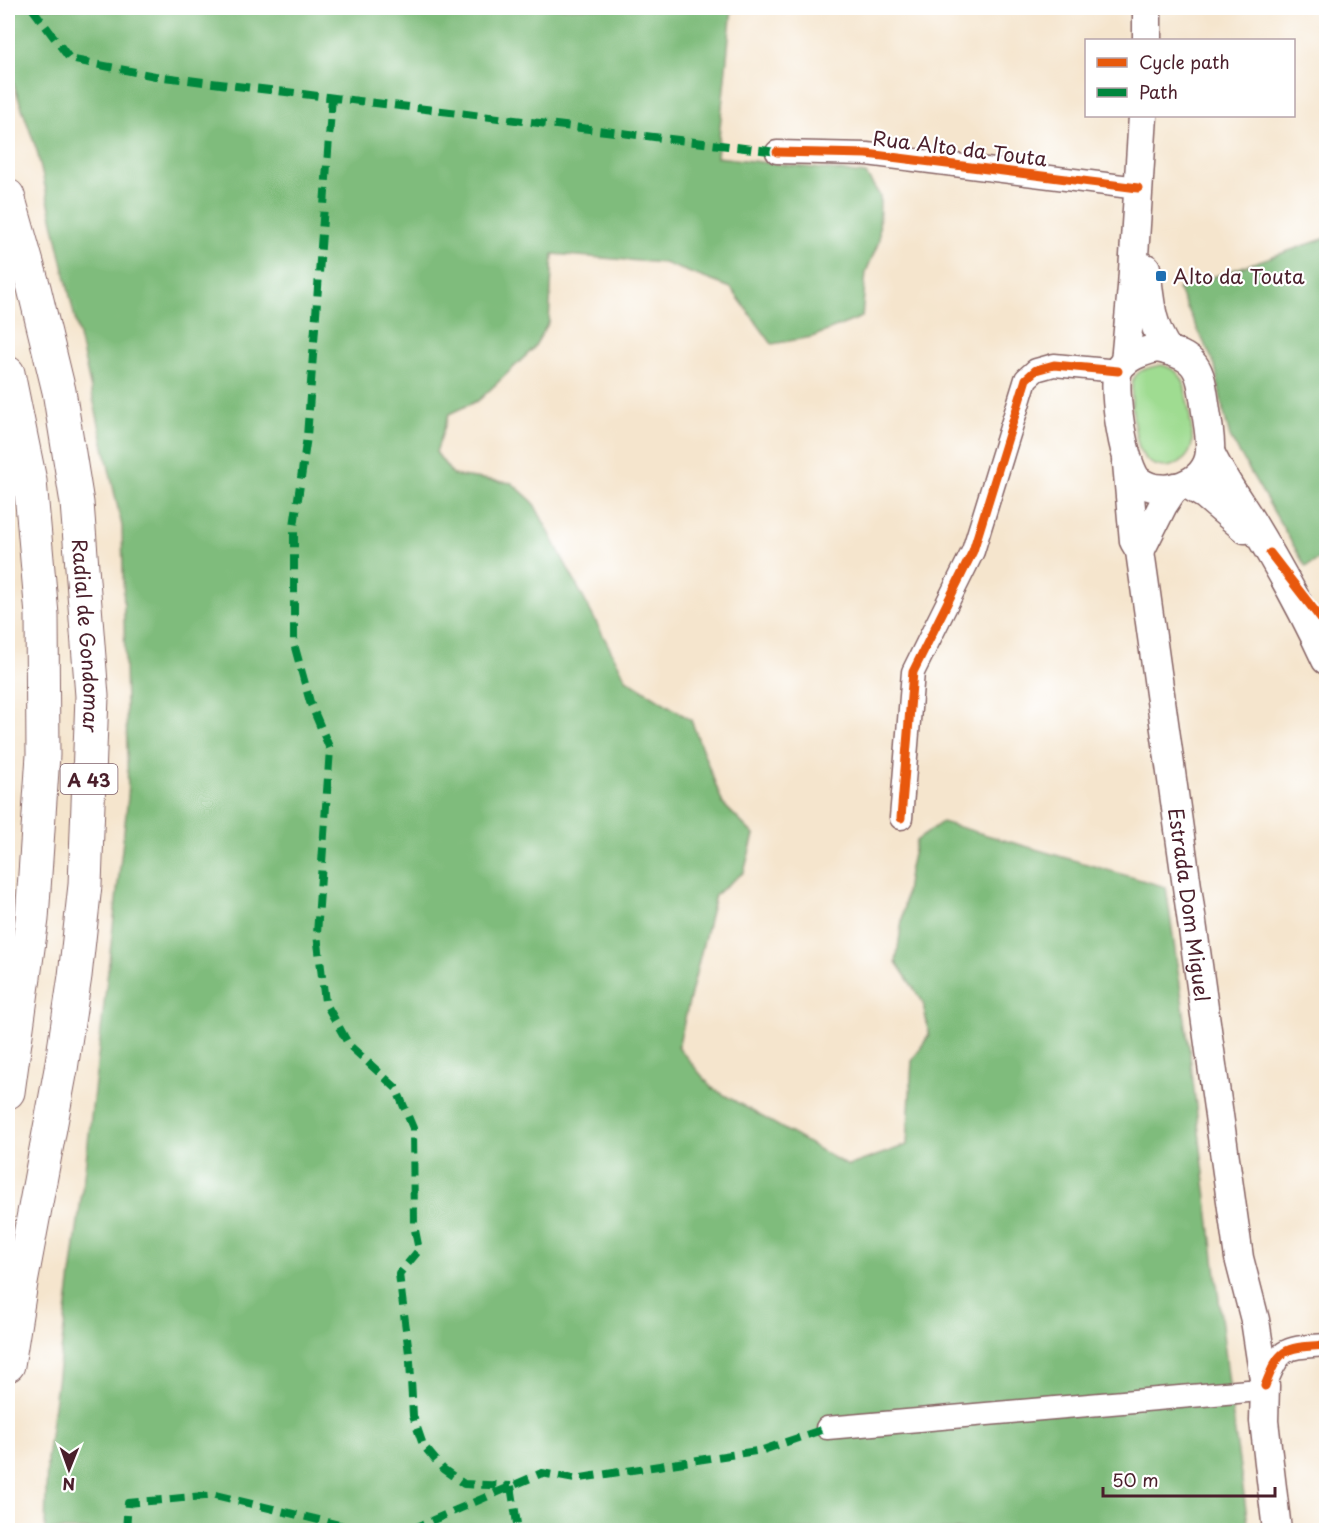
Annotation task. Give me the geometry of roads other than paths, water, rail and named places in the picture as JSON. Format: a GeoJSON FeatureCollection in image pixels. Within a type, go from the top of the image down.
{"type":"FeatureCollection","features":[{"type":"Feature","properties":{"kind":"highway","name":"Radial de Gondomar"},"geometry":{"type":"LineString","coordinates":[[8,196],[34,288],[59,391],[77,503],[92,696],[85,885],[75,976],[62,1069],[21,1283],[8,1365]]}},
{"type":"Feature","properties":{"kind":"highway","name":"Radial de Gondomar"},"geometry":{"type":"LineString","coordinates":[[8,373],[30,481],[42,615],[43,732],[32,919],[8,1092]]}},
{"type":"Feature","properties":{"kind":"main road"},"geometry":{"type":"LineString","coordinates":[[1147,8],[1147,39]]}},
{"type":"Feature","properties":{"kind":"main road"},"geometry":{"type":"LineString","coordinates":[[1143,117],[1132,287],[1122,366],[1116,392],[1127,463],[1138,481],[1153,488],[1181,486],[1205,495],[1270,554]]}},
{"type":"Feature","properties":{"kind":"main road"},"geometry":{"type":"LineString","coordinates":[[1138,188],[1153,321],[1159,337],[1169,351]]}},
{"type":"Feature","properties":{"kind":"main road"},"geometry":{"type":"LineString","coordinates":[[1122,366],[1139,353],[1156,348],[1188,359],[1196,366],[1201,375],[1210,452],[1305,614],[1326,660]]}},
{"type":"Feature","properties":{"kind":"main road"},"geometry":{"type":"LineString","coordinates":[[1140,551],[1163,505],[1181,486],[1206,466],[1210,452]]}},
{"type":"Feature","properties":{"kind":"main road","name":"Estrada Dom Miguel"},"geometry":{"type":"LineString","coordinates":[[1127,463],[1134,541],[1140,551],[1239,1258],[1255,1320],[1257,1389]]}},
{"type":"Feature","properties":{"kind":"main road","name":"Estrada Dom Miguel"},"geometry":{"type":"LineString","coordinates":[[1239,1258],[1239,1318],[1264,1420],[1277,1530]]}},
{"type":"Feature","properties":{"kind":"street","name":"Rua Alto da Touta"},"geometry":{"type":"LineString","coordinates":[[777,152],[867,154],[1138,188]]}},
{"type":"Feature","properties":{"kind":"street"},"geometry":{"type":"LineString","coordinates":[[901,818],[913,672],[973,550],[1026,379],[1036,370],[1054,365],[1122,366]]}},
{"type":"Feature","properties":{"kind":"street"},"geometry":{"type":"LineString","coordinates":[[1255,1320],[1267,1333],[1292,1348]]}},
{"type":"Feature","properties":{"kind":"street"},"geometry":{"type":"LineString","coordinates":[[827,1428],[1257,1389],[1275,1361],[1292,1348],[1326,1345]]}},
{"type":"Feature","properties":{"kind":"place","name":"Alto da Touta"},"geometry":{"type":"Point","coordinates":[1161,276]}}]}
